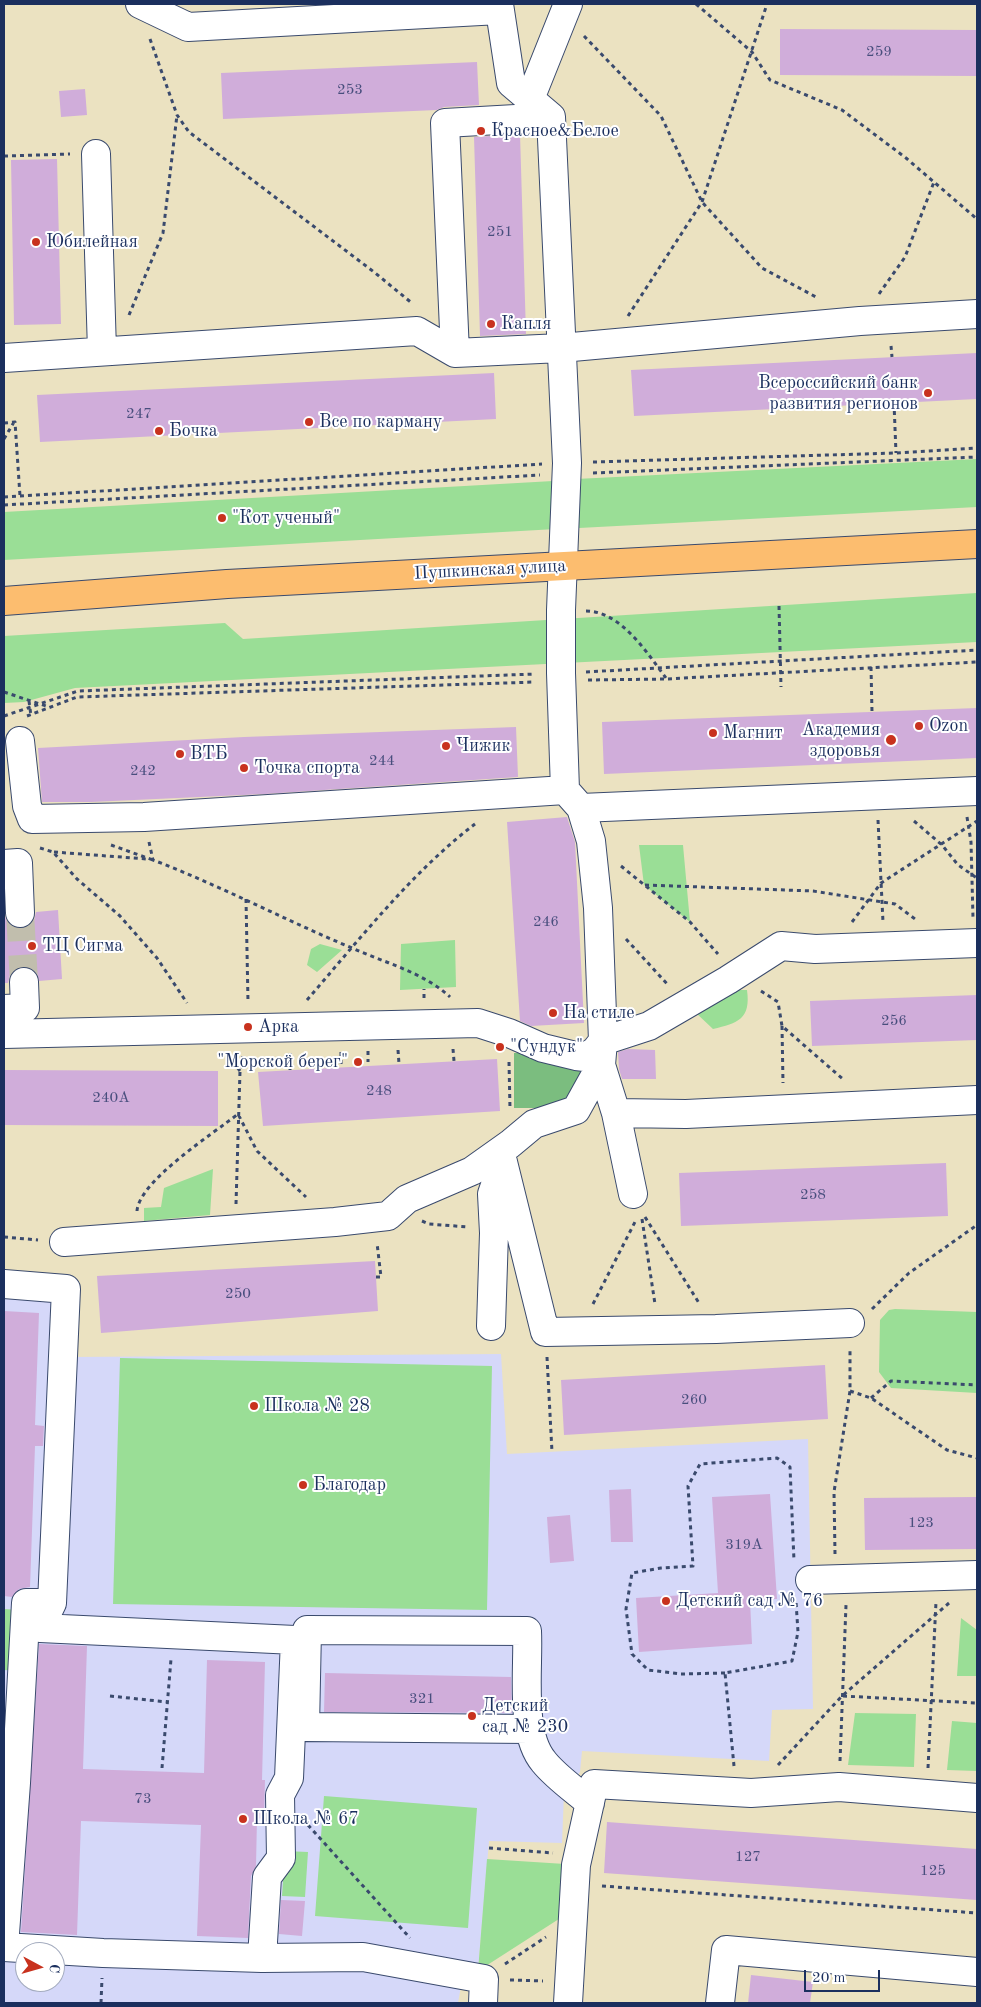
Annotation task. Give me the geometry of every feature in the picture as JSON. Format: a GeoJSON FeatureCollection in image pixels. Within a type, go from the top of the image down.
{"type":"FeatureCollection","features":[{"type":"Feature","properties":{"kind":"main road","name":"Пушкинская улица"},"geometry":{"type":"LineString","coordinates":[[4,601],[227,584],[977,544]]}},
{"type":"Feature","properties":{"kind":"lane"},"geometry":{"type":"LineString","coordinates":[[140,4],[188,27],[499,7],[511,83],[551,117],[566,468],[561,610],[562,677],[573,799],[591,841],[598,908],[602,1053],[637,1202]]}},
{"type":"Feature","properties":{"kind":"lane"},"geometry":{"type":"LineString","coordinates":[[530,99],[565,12]]}},
{"type":"Feature","properties":{"kind":"lane"},"geometry":{"type":"LineString","coordinates":[[455,353],[444,123],[551,117]]}},
{"type":"Feature","properties":{"kind":"lane"},"geometry":{"type":"LineString","coordinates":[[96,154],[102,351]]}},
{"type":"Feature","properties":{"kind":"lane"},"geometry":{"type":"LineString","coordinates":[[4,358],[417,331],[455,353],[562,348],[860,321],[977,314]]}},
{"type":"Feature","properties":{"kind":"lane"},"geometry":{"type":"LineString","coordinates":[[22,729],[27,806],[32,819],[144,817],[573,799],[877,795],[970,791]]}},
{"type":"Feature","properties":{"kind":"lane"},"geometry":{"type":"LineString","coordinates":[[4,864],[18,864],[20,913]]}},
{"type":"Feature","properties":{"kind":"lane"},"geometry":{"type":"LineString","coordinates":[[64,1242],[381,1217],[407,1199],[472,1171],[507,1153],[534,1124],[576,1110],[602,1053],[686,1005],[781,946],[815,949],[967,943]]}},
{"type":"Feature","properties":{"kind":"lane"},"geometry":{"type":"LineString","coordinates":[[4,1009],[25,1008],[24,982]]}},
{"type":"Feature","properties":{"kind":"lane"},"geometry":{"type":"LineString","coordinates":[[4,1034],[478,1023],[509,1033],[543,1048],[576,1056],[585,1057],[595,1052],[602,1053]]}},
{"type":"Feature","properties":{"kind":"lane"},"geometry":{"type":"LineString","coordinates":[[616,1113],[686,1114],[977,1100]]}},
{"type":"Feature","properties":{"kind":"lane"},"geometry":{"type":"LineString","coordinates":[[491,1326],[494,1233],[492,1194],[507,1153]]}},
{"type":"Feature","properties":{"kind":"lane"},"geometry":{"type":"LineString","coordinates":[[507,1153],[545,1332],[716,1329],[850,1323]]}},
{"type":"Feature","properties":{"kind":"lane"},"geometry":{"type":"LineString","coordinates":[[4,1284],[66,1289],[27,1603],[10,1782],[4,1947],[104,1953],[262,1958],[363,1957],[483,1991]]}},
{"type":"Feature","properties":{"kind":"lane"},"geometry":{"type":"LineString","coordinates":[[816,1579],[977,1575]]}},
{"type":"Feature","properties":{"kind":"lane"},"geometry":{"type":"LineString","coordinates":[[27,1603],[40,1628],[295,1640],[289,1778],[280,1795],[281,1858],[267,1878],[262,1958]]}},
{"type":"Feature","properties":{"kind":"lane"},"geometry":{"type":"LineString","coordinates":[[529,1729],[305,1727],[307,1630],[527,1631],[529,1729],[534,1744],[543,1762],[590,1803]]}},
{"type":"Feature","properties":{"kind":"lane"},"geometry":{"type":"LineString","coordinates":[[568,1992],[578,1854],[594,1784],[745,1792],[839,1787],[977,1798]]}},
{"type":"Feature","properties":{"kind":"lane"},"geometry":{"type":"LineString","coordinates":[[720,2003],[726,1950],[977,1972]]}},
{"type":"Feature","properties":{"kind":"path"},"geometry":{"type":"LineString","coordinates":[[696,4],[752,52],[770,80],[842,110],[906,158],[977,219]]}},
{"type":"Feature","properties":{"kind":"path"},"geometry":{"type":"LineString","coordinates":[[610,344],[702,202],[767,4]]}},
{"type":"Feature","properties":{"kind":"path"},"geometry":{"type":"LineString","coordinates":[[565,12],[584,36],[661,116],[702,202],[762,268],[820,299]]}},
{"type":"Feature","properties":{"kind":"path"},"geometry":{"type":"LineString","coordinates":[[147,33],[177,114],[189,132],[374,272],[418,310]]}},
{"type":"Feature","properties":{"kind":"path"},"geometry":{"type":"LineString","coordinates":[[128,317],[163,233],[177,114]]}},
{"type":"Feature","properties":{"kind":"path"},"geometry":{"type":"LineString","coordinates":[[4,156],[96,154]]}},
{"type":"Feature","properties":{"kind":"path"},"geometry":{"type":"LineString","coordinates":[[860,321],[905,256],[934,182]]}},
{"type":"Feature","properties":{"kind":"path"},"geometry":{"type":"LineString","coordinates":[[894,403],[896,453]]}},
{"type":"Feature","properties":{"kind":"path"},"geometry":{"type":"LineString","coordinates":[[15,422],[20,496]]}},
{"type":"Feature","properties":{"kind":"path"},"geometry":{"type":"LineString","coordinates":[[4,423],[15,422]]}},
{"type":"Feature","properties":{"kind":"path"},"geometry":{"type":"LineString","coordinates":[[4,439],[15,422]]}},
{"type":"Feature","properties":{"kind":"path"},"geometry":{"type":"LineString","coordinates":[[4,497],[977,448]]}},
{"type":"Feature","properties":{"kind":"path"},"geometry":{"type":"LineString","coordinates":[[4,505],[566,468],[977,457]]}},
{"type":"Feature","properties":{"kind":"path"},"geometry":{"type":"LineString","coordinates":[[779,606],[781,687]]}},
{"type":"Feature","properties":{"kind":"path"},"geometry":{"type":"LineString","coordinates":[[561,610],[596,611],[629,630],[666,679]]}},
{"type":"Feature","properties":{"kind":"path"},"geometry":{"type":"LineString","coordinates":[[22,729],[50,708],[77,696],[562,677],[780,661],[977,650]]}},
{"type":"Feature","properties":{"kind":"path"},"geometry":{"type":"LineString","coordinates":[[4,716],[78,690],[562,677],[666,679],[977,662]]}},
{"type":"Feature","properties":{"kind":"path"},"geometry":{"type":"LineString","coordinates":[[870,667],[872,712]]}},
{"type":"Feature","properties":{"kind":"path"},"geometry":{"type":"LineString","coordinates":[[4,692],[50,708]]}},
{"type":"Feature","properties":{"kind":"path"},"geometry":{"type":"LineString","coordinates":[[644,885],[814,891],[895,904],[967,943],[972,876],[969,826],[970,791]]}},
{"type":"Feature","properties":{"kind":"path"},"geometry":{"type":"LineString","coordinates":[[877,795],[884,946]]}},
{"type":"Feature","properties":{"kind":"path"},"geometry":{"type":"LineString","coordinates":[[144,817],[153,860]]}},
{"type":"Feature","properties":{"kind":"path"},"geometry":{"type":"LineString","coordinates":[[910,818],[926,829],[942,845],[958,866],[977,878]]}},
{"type":"Feature","properties":{"kind":"path"},"geometry":{"type":"LineString","coordinates":[[284,1027],[375,921],[451,842],[479,820]]}},
{"type":"Feature","properties":{"kind":"path"},"geometry":{"type":"LineString","coordinates":[[836,948],[856,915],[881,882],[977,821]]}},
{"type":"Feature","properties":{"kind":"path"},"geometry":{"type":"LineString","coordinates":[[591,841],[690,922],[736,974],[778,1002],[782,1026],[783,1109]]}},
{"type":"Feature","properties":{"kind":"path"},"geometry":{"type":"LineString","coordinates":[[38,847],[53,852],[153,860],[246,899],[351,948],[400,967],[439,988],[452,1000]]}},
{"type":"Feature","properties":{"kind":"path"},"geometry":{"type":"LineString","coordinates":[[53,852],[77,878],[120,916],[157,958],[206,1029]]}},
{"type":"Feature","properties":{"kind":"path"},"geometry":{"type":"LineString","coordinates":[[235,1229],[240,1071],[248,1028],[246,899]]}},
{"type":"Feature","properties":{"kind":"path"},"geometry":{"type":"LineString","coordinates":[[598,908],[686,1005]]}},
{"type":"Feature","properties":{"kind":"path"},"geometry":{"type":"LineString","coordinates":[[782,1026],[872,1105]]}},
{"type":"Feature","properties":{"kind":"path"},"geometry":{"type":"LineString","coordinates":[[507,1153],[509,1033]]}},
{"type":"Feature","properties":{"kind":"path"},"geometry":{"type":"LineString","coordinates":[[238,1114],[256,1151],[335,1222]]}},
{"type":"Feature","properties":{"kind":"path"},"geometry":{"type":"LineString","coordinates":[[136,1237],[138,1204],[158,1176],[238,1114]]}},
{"type":"Feature","properties":{"kind":"path"},"geometry":{"type":"LineString","coordinates":[[637,1202],[716,1329]]}},
{"type":"Feature","properties":{"kind":"path"},"geometry":{"type":"LineString","coordinates":[[637,1202],[659,1330]]}},
{"type":"Feature","properties":{"kind":"path"},"geometry":{"type":"LineString","coordinates":[[579,1331],[637,1202]]}},
{"type":"Feature","properties":{"kind":"path"},"geometry":{"type":"LineString","coordinates":[[376,1277],[381,1276],[381,1217],[403,1214],[429,1224],[485,1229],[494,1233]]}},
{"type":"Feature","properties":{"kind":"path"},"geometry":{"type":"LineString","coordinates":[[839,1787],[842,1696],[816,1579],[790,1467],[777,1458],[700,1464],[688,1486],[693,1566],[661,1568],[632,1573],[626,1609],[632,1654],[648,1670],[681,1674],[725,1673],[792,1661],[798,1632],[816,1579],[834,1492],[850,1391],[850,1323],[873,1309],[909,1273],[977,1225]]}},
{"type":"Feature","properties":{"kind":"path"},"geometry":{"type":"LineString","coordinates":[[4,1237],[64,1242]]}},
{"type":"Feature","properties":{"kind":"path"},"geometry":{"type":"LineString","coordinates":[[545,1332],[552,1452]]}},
{"type":"Feature","properties":{"kind":"path"},"geometry":{"type":"LineString","coordinates":[[872,1398],[891,1382],[977,1385]]}},
{"type":"Feature","properties":{"kind":"path"},"geometry":{"type":"LineString","coordinates":[[850,1391],[872,1398],[947,1450],[977,1458]]}},
{"type":"Feature","properties":{"kind":"path"},"geometry":{"type":"LineString","coordinates":[[927,1794],[937,1577]]}},
{"type":"Feature","properties":{"kind":"path"},"geometry":{"type":"LineString","coordinates":[[745,1792],[842,1696],[954,1598]]}},
{"type":"Feature","properties":{"kind":"path"},"geometry":{"type":"LineString","coordinates":[[162,1768],[174,1635]]}},
{"type":"Feature","properties":{"kind":"path"},"geometry":{"type":"LineString","coordinates":[[725,1673],[745,1792]]}},
{"type":"Feature","properties":{"kind":"path"},"geometry":{"type":"LineString","coordinates":[[110,1696],[167,1702]]}},
{"type":"Feature","properties":{"kind":"path"},"geometry":{"type":"LineString","coordinates":[[842,1696],[977,1703]]}},
{"type":"Feature","properties":{"kind":"path"},"geometry":{"type":"LineString","coordinates":[[307,1824],[413,1942]]}},
{"type":"Feature","properties":{"kind":"path"},"geometry":{"type":"LineString","coordinates":[[488,1848],[578,1854]]}},
{"type":"Feature","properties":{"kind":"path"},"geometry":{"type":"LineString","coordinates":[[575,1884],[977,1913]]}},
{"type":"Feature","properties":{"kind":"path"},"geometry":{"type":"LineString","coordinates":[[483,1991],[573,1919]]}},
{"type":"Feature","properties":{"kind":"path"},"geometry":{"type":"LineString","coordinates":[[483,1991],[568,1992]]}},
{"type":"Feature","properties":{"kind":"shaded area"},"geometry":{"type":"Polygon","coordinates":[[[4,1270],[72,1275],[70,1357],[501,1354],[507,1454],[808,1439],[813,1709],[772,1710],[769,1761],[582,1751],[580,1772],[564,1793],[562,1843],[489,1841],[478,1971],[461,1986],[458,2003],[4,2003],[4,1270]]]}},
{"type":"Feature","properties":{"kind":"green space"},"geometry":{"type":"Polygon","coordinates":[[[977,459],[977,507],[579,528],[576,479],[977,459]]]}},
{"type":"Feature","properties":{"kind":"green space"},"geometry":{"type":"Polygon","coordinates":[[[553,481],[556,529],[4,560],[4,512],[553,481]]]}},
{"type":"Feature","properties":{"kind":"green space"},"geometry":{"type":"Polygon","coordinates":[[[977,593],[977,642],[75,688],[24,702],[4,703],[4,636],[225,623],[243,639],[977,593]]]}},
{"type":"Feature","properties":{"kind":"green space"},"geometry":{"type":"Polygon","coordinates":[[[639,845],[683,845],[690,922],[644,885],[639,845]]]}},
{"type":"Feature","properties":{"kind":"green space"},"geometry":{"type":"Polygon","coordinates":[[[455,940],[456,987],[400,990],[401,944],[455,940]]]}},
{"type":"Feature","properties":{"kind":"green space"},"geometry":{"type":"Polygon","coordinates":[[[320,944],[342,950],[317,972],[307,965],[311,949],[320,944]]]}},
{"type":"Feature","properties":{"kind":"green space"},"geometry":{"type":"Polygon","coordinates":[[[736,990],[747,990],[748,1000],[745,1014],[736,1022],[713,1029],[695,1012],[736,990]]]}},
{"type":"Feature","properties":{"kind":"green space"},"geometry":{"type":"Polygon","coordinates":[[[514,1053],[533,1053],[585,1064],[579,1093],[550,1108],[514,1108],[514,1053]]]}},
{"type":"Feature","properties":{"kind":"green space"},"geometry":{"type":"Polygon","coordinates":[[[213,1169],[210,1215],[144,1221],[144,1208],[161,1207],[164,1188],[213,1169]]]}},
{"type":"Feature","properties":{"kind":"green space"},"geometry":{"type":"Polygon","coordinates":[[[889,1310],[977,1312],[977,1393],[891,1388],[879,1372],[880,1320],[889,1310]]]}},
{"type":"Feature","properties":{"kind":"green space","name":"Благодар"},"geometry":{"type":"Polygon","coordinates":[[[120,1358],[492,1366],[487,1610],[113,1604],[120,1358]]]}},
{"type":"Feature","properties":{"kind":"green space"},"geometry":{"type":"Polygon","coordinates":[[[4,1609],[21,1610],[18,1671],[4,1670],[4,1609]]]}},
{"type":"Feature","properties":{"kind":"green space"},"geometry":{"type":"Polygon","coordinates":[[[961,1618],[977,1630],[977,1676],[957,1676],[961,1618]]]}},
{"type":"Feature","properties":{"kind":"green space"},"geometry":{"type":"Polygon","coordinates":[[[855,1713],[916,1714],[914,1767],[848,1765],[855,1713]]]}},
{"type":"Feature","properties":{"kind":"green space"},"geometry":{"type":"Polygon","coordinates":[[[952,1721],[977,1723],[977,1771],[947,1770],[952,1721]]]}},
{"type":"Feature","properties":{"kind":"green space"},"geometry":{"type":"Polygon","coordinates":[[[324,1796],[477,1808],[468,1928],[315,1916],[324,1796]]]}},
{"type":"Feature","properties":{"kind":"green space"},"geometry":{"type":"Polygon","coordinates":[[[285,1851],[308,1852],[305,1897],[282,1896],[285,1851]]]}},
{"type":"Feature","properties":{"kind":"green space"},"geometry":{"type":"Polygon","coordinates":[[[487,1859],[565,1864],[562,1917],[478,1971],[487,1859]]]}},
{"type":"Feature","properties":{"kind":"building"},"geometry":{"type":"Polygon","coordinates":[[[780,29],[977,30],[977,76],[780,75],[780,29]]]}},
{"type":"Feature","properties":{"kind":"building"},"geometry":{"type":"Polygon","coordinates":[[[477,62],[479,105],[444,107],[437,110],[223,119],[221,73],[477,62]]]}},
{"type":"Feature","properties":{"kind":"building"},"geometry":{"type":"Polygon","coordinates":[[[85,89],[87,115],[61,117],[59,91],[85,89]]]}},
{"type":"Feature","properties":{"kind":"building"},"geometry":{"type":"Polygon","coordinates":[[[520,134],[526,334],[480,336],[474,137],[520,134]]]}},
{"type":"Feature","properties":{"kind":"building","name":"Юбилейная"},"geometry":{"type":"Polygon","coordinates":[[[57,159],[61,324],[14,325],[11,160],[57,159]]]}},
{"type":"Feature","properties":{"kind":"building"},"geometry":{"type":"Polygon","coordinates":[[[977,353],[977,399],[634,416],[631,370],[977,353]]]}},
{"type":"Feature","properties":{"kind":"building"},"geometry":{"type":"Polygon","coordinates":[[[494,373],[496,419],[40,442],[37,395],[494,373]]]}},
{"type":"Feature","properties":{"kind":"building"},"geometry":{"type":"Polygon","coordinates":[[[977,708],[977,758],[604,774],[602,722],[977,708]]]}},
{"type":"Feature","properties":{"kind":"building"},"geometry":{"type":"Polygon","coordinates":[[[516,727],[518,777],[265,794],[91,802],[42,802],[38,748],[244,737],[516,727]]]}},
{"type":"Feature","properties":{"kind":"building"},"geometry":{"type":"Polygon","coordinates":[[[567,817],[575,842],[584,1023],[531,1026],[520,1021],[507,822],[567,817]]]}},
{"type":"Feature","properties":{"kind":"building","name":"ТЦ Сигма"},"geometry":{"type":"Polygon","coordinates":[[[58,910],[62,979],[39,981],[37,973],[32,968],[23,966],[15,969],[10,975],[8,983],[4,983],[4,913],[7,922],[12,927],[21,929],[29,926],[34,921],[36,912],[58,910]]]}},
{"type":"Feature","properties":{"kind":"building"},"geometry":{"type":"Polygon","coordinates":[[[977,995],[977,1040],[812,1046],[810,1001],[977,995]]]}},
{"type":"Feature","properties":{"kind":"building"},"geometry":{"type":"Polygon","coordinates":[[[628,1049],[655,1050],[656,1079],[622,1079],[619,1069],[618,1052],[628,1049]]]}},
{"type":"Feature","properties":{"kind":"building"},"geometry":{"type":"Polygon","coordinates":[[[497,1059],[500,1111],[263,1126],[258,1072],[497,1059]]]}},
{"type":"Feature","properties":{"kind":"building"},"geometry":{"type":"Polygon","coordinates":[[[4,1070],[218,1071],[218,1126],[4,1125],[4,1070]]]}},
{"type":"Feature","properties":{"kind":"building"},"geometry":{"type":"Polygon","coordinates":[[[946,1163],[948,1216],[681,1226],[679,1173],[946,1163]]]}},
{"type":"Feature","properties":{"kind":"building"},"geometry":{"type":"Polygon","coordinates":[[[375,1261],[378,1311],[101,1333],[97,1276],[375,1261]]]}},
{"type":"Feature","properties":{"kind":"building"},"geometry":{"type":"Polygon","coordinates":[[[4,1311],[39,1313],[35,1425],[44,1426],[43,1446],[35,1446],[30,1587],[19,1589],[12,1597],[4,1596],[4,1311]]]}},
{"type":"Feature","properties":{"kind":"building"},"geometry":{"type":"Polygon","coordinates":[[[825,1365],[828,1419],[564,1435],[561,1380],[825,1365]]]}},
{"type":"Feature","properties":{"kind":"building"},"geometry":{"type":"Polygon","coordinates":[[[631,1489],[633,1542],[611,1542],[609,1490],[631,1489]]]}},
{"type":"Feature","properties":{"kind":"building"},"geometry":{"type":"Polygon","coordinates":[[[770,1494],[777,1599],[750,1600],[752,1644],[639,1652],[636,1598],[718,1593],[712,1497],[770,1494]]]}},
{"type":"Feature","properties":{"kind":"building"},"geometry":{"type":"Polygon","coordinates":[[[977,1497],[977,1549],[865,1550],[864,1498],[977,1497]]]}},
{"type":"Feature","properties":{"kind":"building"},"geometry":{"type":"Polygon","coordinates":[[[570,1515],[574,1561],[550,1563],[547,1517],[570,1515]]]}},
{"type":"Feature","properties":{"kind":"building"},"geometry":{"type":"Polygon","coordinates":[[[39,1644],[87,1646],[83,1769],[204,1773],[207,1660],[265,1662],[262,1780],[265,1780],[264,1819],[257,1818],[256,1866],[251,1876],[248,1938],[197,1936],[201,1825],[81,1821],[77,1935],[21,1932],[39,1644]]]}},
{"type":"Feature","properties":{"kind":"building"},"geometry":{"type":"Polygon","coordinates":[[[325,1673],[511,1677],[512,1713],[324,1712],[325,1673]]]}},
{"type":"Feature","properties":{"kind":"building"},"geometry":{"type":"Polygon","coordinates":[[[607,1822],[977,1849],[977,1900],[604,1873],[607,1822]]]}},
{"type":"Feature","properties":{"kind":"building"},"geometry":{"type":"Polygon","coordinates":[[[281,1900],[305,1901],[302,1936],[279,1934],[281,1900]]]}},
{"type":"Feature","properties":{"kind":"building"},"geometry":{"type":"Polygon","coordinates":[[[751,1975],[813,1982],[810,2003],[748,2003],[751,1975]]]}},
{"type":"Feature","properties":{"kind":"tunnel"},"geometry":{"type":"LineString","coordinates":[[20,913],[24,982]]}},
{"type":"Feature","properties":{"kind":"place","name":"Красное&Белое"},"geometry":{"type":"Point","coordinates":[481,131]}},
{"type":"Feature","properties":{"kind":"place","name":"Юбилейная"},"geometry":{"type":"Point","coordinates":[36,242]}},
{"type":"Feature","properties":{"kind":"place","name":"Капля"},"geometry":{"type":"Point","coordinates":[491,324]}},
{"type":"Feature","properties":{"kind":"place","name":"Всероссийский банк развития регионов"},"geometry":{"type":"Point","coordinates":[928,393]}},
{"type":"Feature","properties":{"kind":"place","name":"Все по карману"},"geometry":{"type":"Point","coordinates":[309,422]}},
{"type":"Feature","properties":{"kind":"place","name":"Бочка"},"geometry":{"type":"Point","coordinates":[159,431]}},
{"type":"Feature","properties":{"kind":"place","name":"\"Кот ученый\""},"geometry":{"type":"Point","coordinates":[222,518]}},
{"type":"Feature","properties":{"kind":"place","name":"Ozon"},"geometry":{"type":"Point","coordinates":[919,726]}},
{"type":"Feature","properties":{"kind":"place","name":"Магнит"},"geometry":{"type":"Point","coordinates":[713,733]}},
{"type":"Feature","properties":{"kind":"place","name":"Академия здоровья"},"geometry":{"type":"Point","coordinates":[891,740]}},
{"type":"Feature","properties":{"kind":"place","name":"Чижик"},"geometry":{"type":"Point","coordinates":[446,746]}},
{"type":"Feature","properties":{"kind":"place","name":"ВТБ"},"geometry":{"type":"Point","coordinates":[180,754]}},
{"type":"Feature","properties":{"kind":"place","name":"Точка спорта"},"geometry":{"type":"Point","coordinates":[244,768]}},
{"type":"Feature","properties":{"kind":"place","name":"ТЦ Сигма"},"geometry":{"type":"Point","coordinates":[32,946]}},
{"type":"Feature","properties":{"kind":"place","name":"На стиле"},"geometry":{"type":"Point","coordinates":[553,1013]}},
{"type":"Feature","properties":{"kind":"place","name":"Арка"},"geometry":{"type":"Point","coordinates":[248,1027]}},
{"type":"Feature","properties":{"kind":"place","name":"\"Сундук\""},"geometry":{"type":"Point","coordinates":[500,1047]}},
{"type":"Feature","properties":{"kind":"place","name":"\"Морской берег\""},"geometry":{"type":"Point","coordinates":[358,1062]}},
{"type":"Feature","properties":{"kind":"place","name":"Школа № 28"},"geometry":{"type":"Point","coordinates":[254,1406]}},
{"type":"Feature","properties":{"kind":"place","name":"Благодар"},"geometry":{"type":"Point","coordinates":[303,1485]}},
{"type":"Feature","properties":{"kind":"place","name":"Детский сад № 76"},"geometry":{"type":"Point","coordinates":[666,1601]}},
{"type":"Feature","properties":{"kind":"place","name":"Детский сад № 230"},"geometry":{"type":"Point","coordinates":[472,1716]}},
{"type":"Feature","properties":{"kind":"place","name":"Школа № 67"},"geometry":{"type":"Point","coordinates":[243,1819]}}]}
